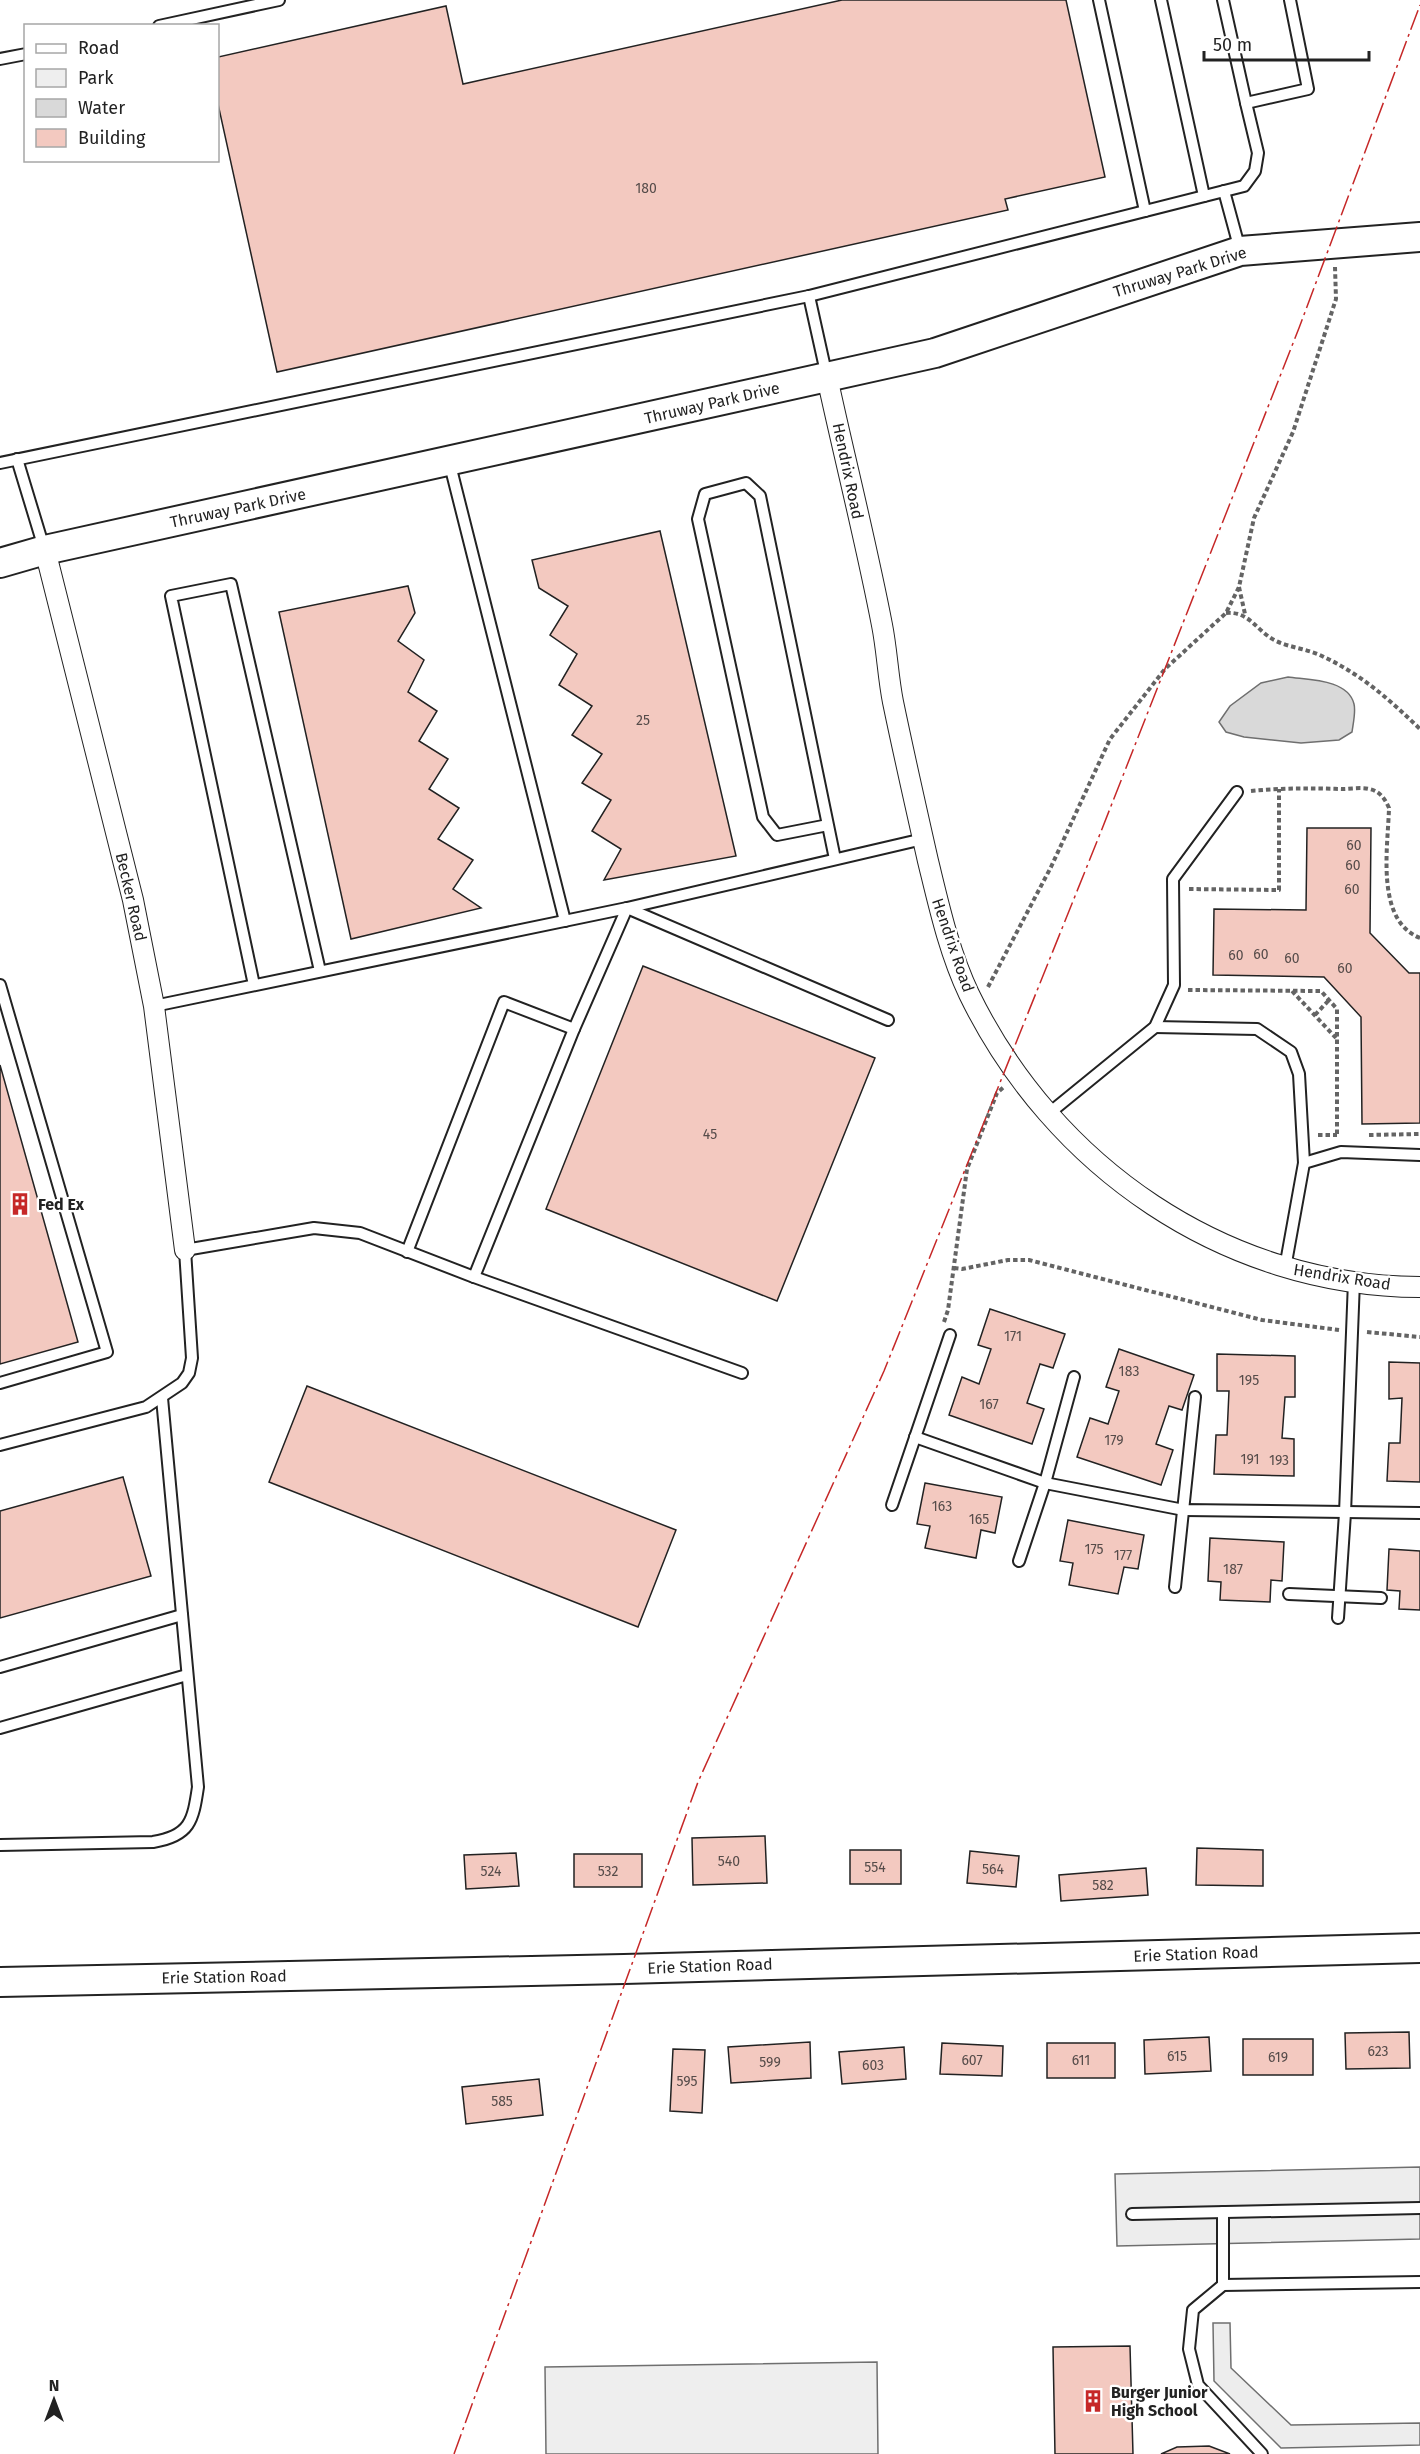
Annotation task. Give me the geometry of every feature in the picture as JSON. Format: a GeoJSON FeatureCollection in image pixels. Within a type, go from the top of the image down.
{"type":"FeatureCollection","features":[{"type":"Feature","properties":{"kind":"main road","name":"Thruway Park Drive"},"geometry":{"type":"LineString","coordinates":[[0,563],[45,550],[935,352],[1240,251],[1420,237]]}},
{"type":"Feature","properties":{"kind":"main road","name":"Erie Station Road"},"geometry":{"type":"LineString","coordinates":[[0,1982],[1420,1948]]}},
{"type":"Feature","properties":{"kind":"street","name":"Hendrix Road"},"geometry":{"type":"LineString","coordinates":[[827,377],[882,627],[892,700],[923,840],[952,950],[973,1003],[1017,1076],[1047,1115],[1121,1184],[1162,1212],[1205,1235],[1285,1268],[1326,1278],[1420,1287]]}},
{"type":"Feature","properties":{"kind":"street","name":"Becker Road"},"geometry":{"type":"LineString","coordinates":[[45,550],[133,900],[154,1006],[185,1250]]}},
{"type":"Feature","properties":{"kind":"lane"},"geometry":{"type":"LineString","coordinates":[[168,24],[279,0]]}},
{"type":"Feature","properties":{"kind":"lane"},"geometry":{"type":"LineString","coordinates":[[1099,0],[1145,211]]}},
{"type":"Feature","properties":{"kind":"lane"},"geometry":{"type":"LineString","coordinates":[[1161,0],[1204,196]]}},
{"type":"Feature","properties":{"kind":"lane"},"geometry":{"type":"LineString","coordinates":[[0,463],[809,296],[1244,186],[1256,171],[1258,153],[1223,0]]}},
{"type":"Feature","properties":{"kind":"lane"},"geometry":{"type":"LineString","coordinates":[[1246,103],[1308,88],[1290,0]]}},
{"type":"Feature","properties":{"kind":"lane"},"geometry":{"type":"LineString","coordinates":[[0,59],[24,54]]}},
{"type":"Feature","properties":{"kind":"lane"},"geometry":{"type":"LineString","coordinates":[[1224,191],[1240,251]]}},
{"type":"Feature","properties":{"kind":"lane"},"geometry":{"type":"LineString","coordinates":[[809,296],[827,377]]}},
{"type":"Feature","properties":{"kind":"lane"},"geometry":{"type":"LineString","coordinates":[[17,459],[45,550]]}},
{"type":"Feature","properties":{"kind":"lane"},"geometry":{"type":"LineString","coordinates":[[449,461],[565,921]]}},
{"type":"Feature","properties":{"kind":"lane"},"geometry":{"type":"LineString","coordinates":[[828,825],[777,835],[763,817],[698,519],[705,494],[746,483],[760,496],[828,825],[835,859]]}},
{"type":"Feature","properties":{"kind":"lane"},"geometry":{"type":"LineString","coordinates":[[254,985],[171,596],[231,584],[320,971]]}},
{"type":"Feature","properties":{"kind":"lane"},"geometry":{"type":"LineString","coordinates":[[1047,1115],[1155,1027],[1174,985],[1173,879],[1238,792]]}},
{"type":"Feature","properties":{"kind":"lane"},"geometry":{"type":"LineString","coordinates":[[154,1006],[627,908],[923,840]]}},
{"type":"Feature","properties":{"kind":"lane"},"geometry":{"type":"LineString","coordinates":[[627,908],[888,1020]]}},
{"type":"Feature","properties":{"kind":"lane"},"geometry":{"type":"LineString","coordinates":[[474,1277],[574,1029],[627,908]]}},
{"type":"Feature","properties":{"kind":"lane"},"geometry":{"type":"LineString","coordinates":[[0,985],[107,1352],[0,1383]]}},
{"type":"Feature","properties":{"kind":"lane"},"geometry":{"type":"LineString","coordinates":[[407,1252],[504,1002],[574,1029]]}},
{"type":"Feature","properties":{"kind":"lane"},"geometry":{"type":"LineString","coordinates":[[1155,1027],[1257,1029],[1291,1052],[1299,1074],[1304,1163],[1285,1268]]}},
{"type":"Feature","properties":{"kind":"lane"},"geometry":{"type":"LineString","coordinates":[[1304,1163],[1341,1152],[1420,1155]]}},
{"type":"Feature","properties":{"kind":"lane"},"geometry":{"type":"LineString","coordinates":[[0,1445],[146,1407],[182,1383],[190,1369],[192,1358],[185,1250],[314,1228],[360,1233],[474,1277],[742,1373]]}},
{"type":"Feature","properties":{"kind":"lane"},"geometry":{"type":"LineString","coordinates":[[1338,1617],[1345,1513],[1354,1281]]}},
{"type":"Feature","properties":{"kind":"lane"},"geometry":{"type":"LineString","coordinates":[[892,1505],[950,1335]]}},
{"type":"Feature","properties":{"kind":"lane"},"geometry":{"type":"LineString","coordinates":[[1019,1561],[1046,1483],[1074,1377]]}},
{"type":"Feature","properties":{"kind":"lane"},"geometry":{"type":"LineString","coordinates":[[1174,1587],[1195,1397]]}},
{"type":"Feature","properties":{"kind":"lane"},"geometry":{"type":"LineString","coordinates":[[0,1845],[153,1842],[167,1840],[182,1832],[190,1823],[198,1787],[162,1398]]}},
{"type":"Feature","properties":{"kind":"lane"},"geometry":{"type":"LineString","coordinates":[[915,1437],[1046,1483],[1184,1510],[1420,1513]]}},
{"type":"Feature","properties":{"kind":"lane"},"geometry":{"type":"LineString","coordinates":[[1289,1594],[1381,1598]]}},
{"type":"Feature","properties":{"kind":"lane"},"geometry":{"type":"LineString","coordinates":[[0,1667],[182,1615]]}},
{"type":"Feature","properties":{"kind":"lane"},"geometry":{"type":"LineString","coordinates":[[0,1728],[187,1675]]}},
{"type":"Feature","properties":{"kind":"lane"},"geometry":{"type":"LineString","coordinates":[[1131,2214],[1420,2208]]}},
{"type":"Feature","properties":{"kind":"lane"},"geometry":{"type":"LineString","coordinates":[[1223,2212],[1223,2285]]}},
{"type":"Feature","properties":{"kind":"lane"},"geometry":{"type":"LineString","coordinates":[[1262,2454],[1198,2385],[1189,2349],[1193,2310],[1223,2285],[1420,2282]]}},
{"type":"Feature","properties":{"kind":"path"},"geometry":{"type":"LineString","coordinates":[[973,1003],[990,985],[1008,953],[1079,809],[1110,739],[1165,669],[1226,613],[1239,587],[1254,518],[1293,432],[1336,299],[1334,243]]}},
{"type":"Feature","properties":{"kind":"path"},"geometry":{"type":"LineString","coordinates":[[1239,587],[1245,615]]}},
{"type":"Feature","properties":{"kind":"path"},"geometry":{"type":"LineString","coordinates":[[1226,613],[1245,615],[1275,640],[1322,656],[1390,699],[1420,729]]}},
{"type":"Feature","properties":{"kind":"path"},"geometry":{"type":"LineString","coordinates":[[1238,792],[1279,789],[1370,789],[1385,800],[1389,808],[1389,899],[1401,926],[1410,934],[1420,938]]}},
{"type":"Feature","properties":{"kind":"path"},"geometry":{"type":"LineString","coordinates":[[1173,889],[1279,890],[1279,789]]}},
{"type":"Feature","properties":{"kind":"path"},"geometry":{"type":"LineString","coordinates":[[1187,990],[1321,991],[1337,1008],[1337,1135]]}},
{"type":"Feature","properties":{"kind":"path"},"geometry":{"type":"LineString","coordinates":[[1291,991],[1337,1039]]}},
{"type":"Feature","properties":{"kind":"path"},"geometry":{"type":"LineString","coordinates":[[1315,1016],[1329,1000]]}},
{"type":"Feature","properties":{"kind":"path"},"geometry":{"type":"LineString","coordinates":[[950,1335],[952,1328],[944,1324],[948,1310],[967,1169],[997,1093],[1017,1076]]}},
{"type":"Feature","properties":{"kind":"path"},"geometry":{"type":"LineString","coordinates":[[954,1268],[962,1269],[1008,1260],[1029,1260],[1262,1320],[1316,1329],[1420,1337]]}},
{"type":"Feature","properties":{"kind":"green space"},"geometry":{"type":"Polygon","coordinates":[[[877,2362],[878,2454],[546,2454],[545,2367],[877,2362]]]}},
{"type":"Feature","properties":{"kind":"shaded area"},"geometry":{"type":"Polygon","coordinates":[[[1420,2167],[1420,2239],[1117,2246],[1115,2174],[1420,2167]]]}},
{"type":"Feature","properties":{"kind":"shaded area"},"geometry":{"type":"Polygon","coordinates":[[[1213,2323],[1230,2323],[1231,2368],[1291,2425],[1420,2423],[1420,2445],[1281,2448],[1214,2381],[1213,2323]]]}},
{"type":"Feature","properties":{"kind":"water"},"geometry":{"type":"Polygon","coordinates":[[[1288,677],[1326,682],[1344,690],[1354,704],[1352,732],[1339,740],[1301,743],[1244,737],[1226,732],[1219,722],[1230,706],[1261,683],[1288,677]]]}},
{"type":"Feature","properties":{"kind":"building"},"geometry":{"type":"Polygon","coordinates":[[[842,0],[1066,0],[1105,177],[1005,199],[1008,210],[277,372],[219,109],[219,57],[446,6],[463,84],[842,0]]]}},
{"type":"Feature","properties":{"kind":"building"},"geometry":{"type":"Polygon","coordinates":[[[660,531],[736,856],[604,880],[621,849],[592,831],[611,800],[582,783],[602,754],[572,735],[592,706],[559,685],[577,654],[550,635],[568,606],[539,588],[532,560],[660,531]]]}},
{"type":"Feature","properties":{"kind":"building"},"geometry":{"type":"Polygon","coordinates":[[[408,586],[415,613],[398,641],[424,660],[408,692],[437,711],[419,741],[448,759],[429,789],[459,808],[438,839],[473,860],[453,889],[481,908],[351,939],[279,612],[408,586]]]}},
{"type":"Feature","properties":{"kind":"building"},"geometry":{"type":"Polygon","coordinates":[[[1307,828],[1371,828],[1370,933],[1409,973],[1420,973],[1420,1123],[1362,1124],[1361,1017],[1324,977],[1213,975],[1214,909],[1306,910],[1307,828]]]}},
{"type":"Feature","properties":{"kind":"building"},"geometry":{"type":"Polygon","coordinates":[[[643,966],[875,1058],[777,1301],[546,1209],[643,966]]]}},
{"type":"Feature","properties":{"kind":"building","name":"Fed Ex"},"geometry":{"type":"Polygon","coordinates":[[[0,1065],[78,1342],[0,1364],[0,1065]]]}},
{"type":"Feature","properties":{"kind":"building"},"geometry":{"type":"Polygon","coordinates":[[[990,1309],[1065,1334],[1053,1368],[1040,1364],[1027,1403],[1044,1409],[1032,1444],[949,1415],[962,1377],[979,1384],[991,1349],[978,1345],[990,1309]]]}},
{"type":"Feature","properties":{"kind":"building"},"geometry":{"type":"Polygon","coordinates":[[[1119,1349],[1194,1375],[1182,1410],[1169,1406],[1156,1444],[1173,1450],[1161,1485],[1077,1457],[1090,1418],[1108,1424],[1119,1391],[1106,1387],[1119,1349]]]}},
{"type":"Feature","properties":{"kind":"building"},"geometry":{"type":"Polygon","coordinates":[[[1217,1354],[1295,1356],[1295,1397],[1285,1397],[1282,1438],[1294,1439],[1294,1476],[1214,1474],[1216,1435],[1227,1435],[1229,1391],[1217,1391],[1217,1354]]]}},
{"type":"Feature","properties":{"kind":"building"},"geometry":{"type":"Polygon","coordinates":[[[1389,1362],[1420,1363],[1420,1482],[1387,1481],[1389,1443],[1400,1443],[1402,1398],[1389,1399],[1389,1362]]]}},
{"type":"Feature","properties":{"kind":"building"},"geometry":{"type":"Polygon","coordinates":[[[307,1386],[676,1530],[638,1627],[269,1482],[307,1386]]]}},
{"type":"Feature","properties":{"kind":"building"},"geometry":{"type":"Polygon","coordinates":[[[123,1477],[151,1576],[0,1618],[0,1511],[123,1477]]]}},
{"type":"Feature","properties":{"kind":"building"},"geometry":{"type":"Polygon","coordinates":[[[925,1483],[1002,1497],[995,1533],[981,1530],[976,1558],[925,1548],[930,1526],[917,1524],[925,1483]]]}},
{"type":"Feature","properties":{"kind":"building"},"geometry":{"type":"Polygon","coordinates":[[[1068,1520],[1144,1535],[1138,1569],[1124,1567],[1118,1594],[1069,1585],[1073,1563],[1060,1561],[1068,1520]]]}},
{"type":"Feature","properties":{"kind":"building"},"geometry":{"type":"Polygon","coordinates":[[[1210,1538],[1284,1542],[1282,1581],[1271,1580],[1270,1602],[1220,1600],[1221,1582],[1208,1581],[1210,1538]]]}},
{"type":"Feature","properties":{"kind":"building"},"geometry":{"type":"Polygon","coordinates":[[[1389,1549],[1420,1551],[1420,1610],[1399,1609],[1400,1591],[1387,1590],[1389,1549]]]}},
{"type":"Feature","properties":{"kind":"building"},"geometry":{"type":"Polygon","coordinates":[[[765,1836],[767,1883],[693,1885],[692,1838],[765,1836]]]}},
{"type":"Feature","properties":{"kind":"building"},"geometry":{"type":"Polygon","coordinates":[[[1197,1848],[1263,1850],[1263,1886],[1196,1885],[1197,1848]]]}},
{"type":"Feature","properties":{"kind":"building"},"geometry":{"type":"Polygon","coordinates":[[[850,1850],[901,1850],[901,1884],[850,1884],[850,1850]]]}},
{"type":"Feature","properties":{"kind":"building"},"geometry":{"type":"Polygon","coordinates":[[[970,1851],[1019,1856],[1016,1887],[967,1883],[970,1851]]]}},
{"type":"Feature","properties":{"kind":"building"},"geometry":{"type":"Polygon","coordinates":[[[516,1853],[519,1886],[466,1889],[464,1855],[516,1853]]]}},
{"type":"Feature","properties":{"kind":"building"},"geometry":{"type":"Polygon","coordinates":[[[574,1854],[642,1854],[642,1887],[574,1887],[574,1854]]]}},
{"type":"Feature","properties":{"kind":"building"},"geometry":{"type":"Polygon","coordinates":[[[1146,1868],[1148,1895],[1061,1901],[1059,1875],[1146,1868]]]}},
{"type":"Feature","properties":{"kind":"building"},"geometry":{"type":"Polygon","coordinates":[[[1409,2032],[1410,2068],[1346,2069],[1345,2033],[1409,2032]]]}},
{"type":"Feature","properties":{"kind":"building"},"geometry":{"type":"Polygon","coordinates":[[[1209,2037],[1211,2071],[1145,2074],[1144,2040],[1209,2037]]]}},
{"type":"Feature","properties":{"kind":"building"},"geometry":{"type":"Polygon","coordinates":[[[1243,2039],[1313,2039],[1313,2075],[1243,2075],[1243,2039]]]}},
{"type":"Feature","properties":{"kind":"building"},"geometry":{"type":"Polygon","coordinates":[[[810,2042],[811,2078],[731,2083],[728,2047],[810,2042]]]}},
{"type":"Feature","properties":{"kind":"building"},"geometry":{"type":"Polygon","coordinates":[[[942,2043],[1003,2046],[1002,2076],[940,2074],[942,2043]]]}},
{"type":"Feature","properties":{"kind":"building"},"geometry":{"type":"Polygon","coordinates":[[[1047,2043],[1115,2043],[1115,2078],[1047,2078],[1047,2043]]]}},
{"type":"Feature","properties":{"kind":"building"},"geometry":{"type":"Polygon","coordinates":[[[904,2047],[906,2079],[842,2084],[839,2052],[904,2047]]]}},
{"type":"Feature","properties":{"kind":"building"},"geometry":{"type":"Polygon","coordinates":[[[673,2049],[705,2050],[702,2113],[670,2111],[673,2049]]]}},
{"type":"Feature","properties":{"kind":"building"},"geometry":{"type":"Polygon","coordinates":[[[539,2079],[543,2115],[466,2124],[462,2087],[539,2079]]]}},
{"type":"Feature","properties":{"kind":"building","name":"Burger Junior High School"},"geometry":{"type":"Polygon","coordinates":[[[1130,2346],[1133,2454],[1055,2454],[1053,2347],[1130,2346]]]}},
{"type":"Feature","properties":{"kind":"building","name":"Burger Junior High School"},"geometry":{"type":"Polygon","coordinates":[[[1209,2446],[1230,2454],[1161,2454],[1177,2447],[1209,2446]]]}},
{"type":"Feature","properties":{"kind":"power"},"geometry":{"type":"LineString","coordinates":[[454,2454],[698,1782],[884,1371],[1100,834],[1299,328],[1420,5]]}},
{"type":"Feature","properties":{"kind":"place","name":"Fed Ex"},"geometry":{"type":"Point","coordinates":[20,1204]}},
{"type":"Feature","properties":{"kind":"place","name":"Burger Junior High School"},"geometry":{"type":"Point","coordinates":[1093,2401]}}]}
